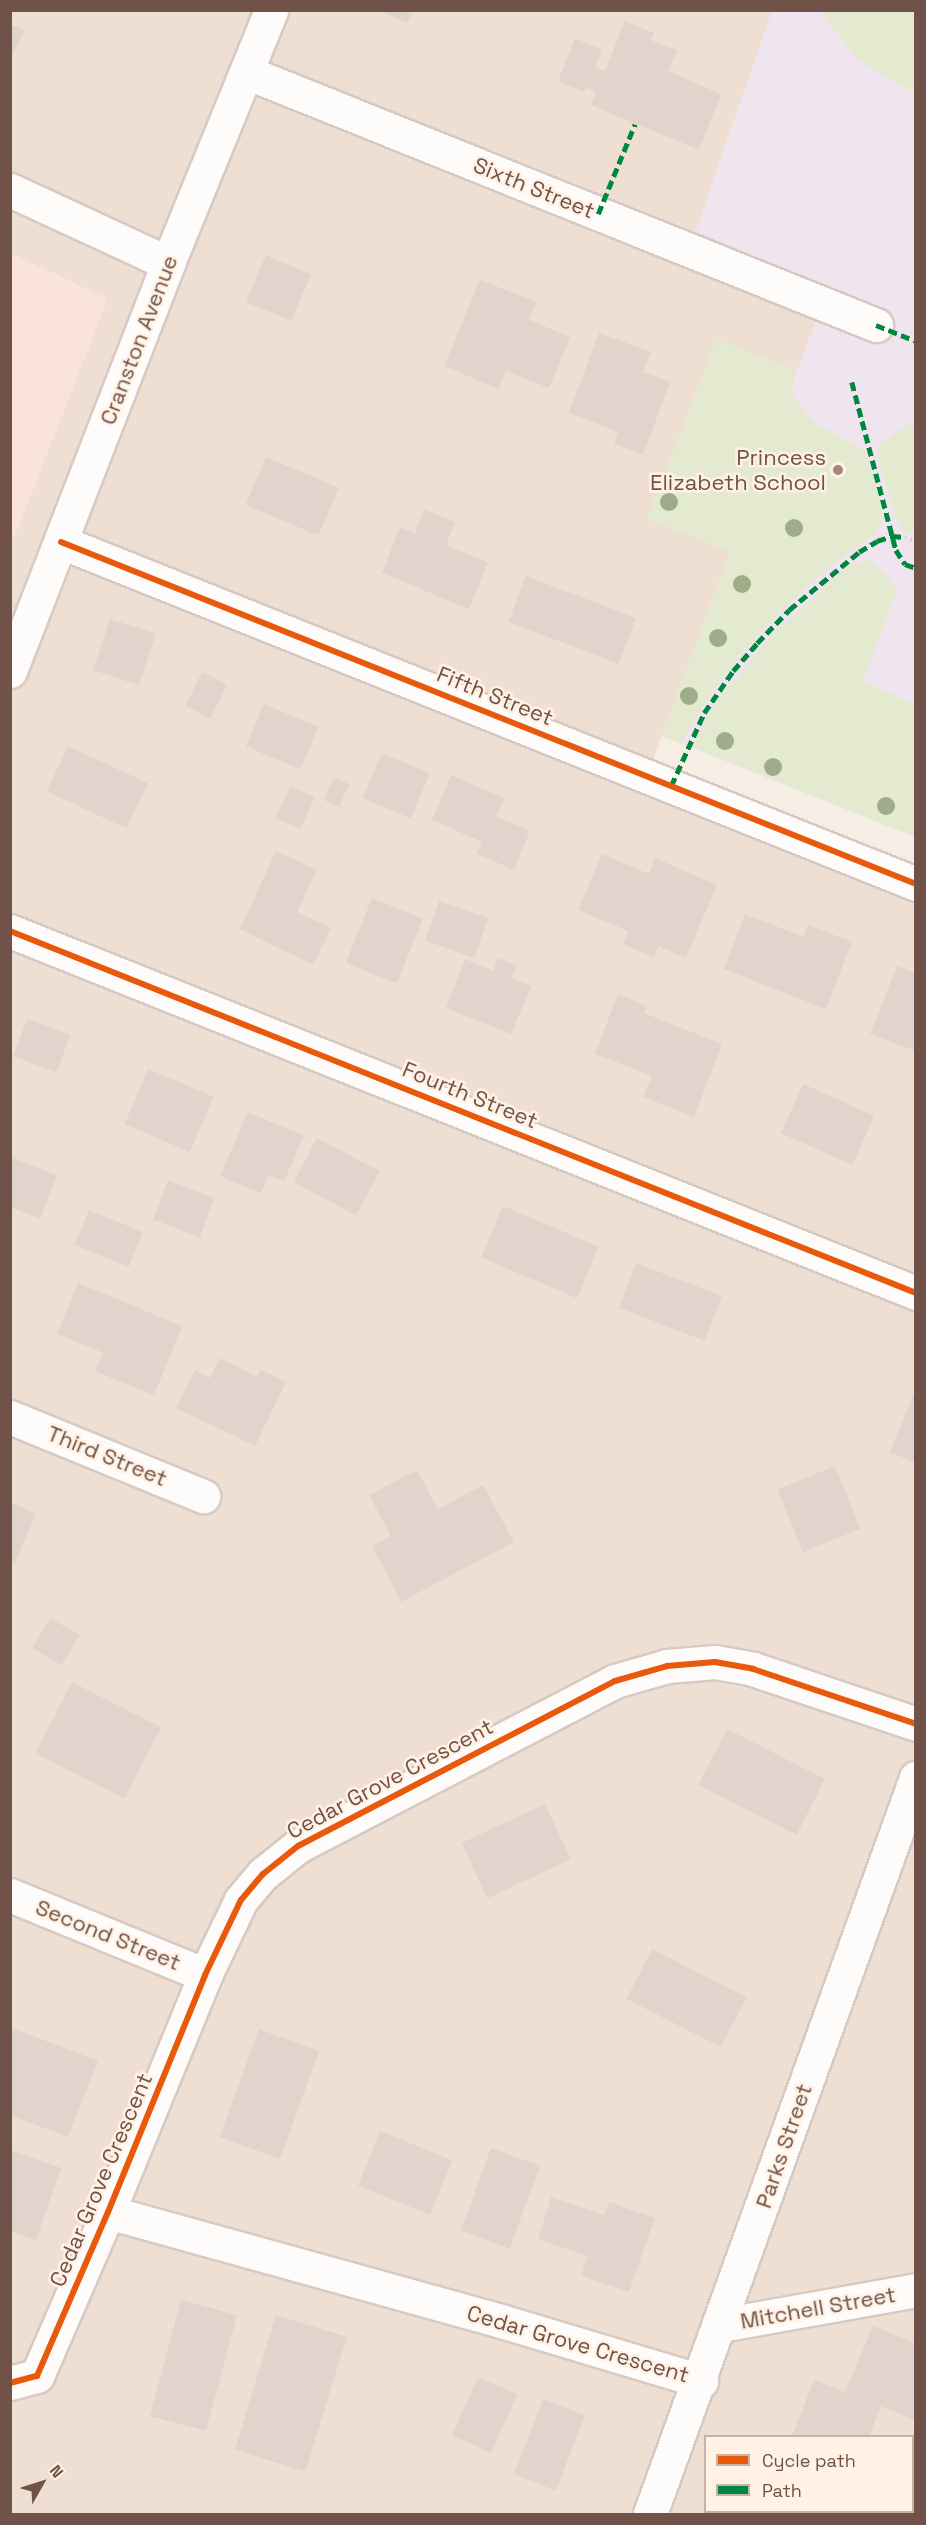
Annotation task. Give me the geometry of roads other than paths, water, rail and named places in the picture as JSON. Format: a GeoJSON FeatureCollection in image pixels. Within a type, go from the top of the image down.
{"type":"FeatureCollection","features":[{"type":"Feature","properties":{"kind":"street","name":"Cranston Avenue"},"geometry":{"type":"LineString","coordinates":[[10,671],[168,263],[271,10]]}},
{"type":"Feature","properties":{"kind":"street","name":"Sixth Street"},"geometry":{"type":"LineString","coordinates":[[246,72],[876,325]]}},
{"type":"Feature","properties":{"kind":"street"},"geometry":{"type":"LineString","coordinates":[[10,190],[168,263]]}},
{"type":"Feature","properties":{"kind":"street","name":"Fifth Street"},"geometry":{"type":"LineString","coordinates":[[61,542],[915,884]]}},
{"type":"Feature","properties":{"kind":"street","name":"Fourth Street"},"geometry":{"type":"LineString","coordinates":[[10,931],[915,1293]]}},
{"type":"Feature","properties":{"kind":"street","name":"Third Street"},"geometry":{"type":"LineString","coordinates":[[10,1417],[203,1496]]}},
{"type":"Feature","properties":{"kind":"street","name":"Cedar Grove Crescent"},"geometry":{"type":"LineString","coordinates":[[10,2383],[37,2376],[206,1975],[241,1900],[263,1874],[298,1846],[615,1681],[667,1666],[715,1662],[753,1669],[915,1724]]}},
{"type":"Feature","properties":{"kind":"street","name":"Parks Street"},"geometry":{"type":"LineString","coordinates":[[650,2514],[701,2381],[915,1778]]}},
{"type":"Feature","properties":{"kind":"street","name":"Second Street"},"geometry":{"type":"LineString","coordinates":[[10,1895],[206,1975]]}},
{"type":"Feature","properties":{"kind":"street","name":"Cedar Grove Crescent"},"geometry":{"type":"LineString","coordinates":[[108,2212],[501,2321],[701,2381]]}},
{"type":"Feature","properties":{"kind":"street","name":"Mitchell Street"},"geometry":{"type":"LineString","coordinates":[[720,2325],[915,2290]]}},
{"type":"Feature","properties":{"kind":"place","name":"Princess Elizabeth School"},"geometry":{"type":"Point","coordinates":[838,470]}}]}
